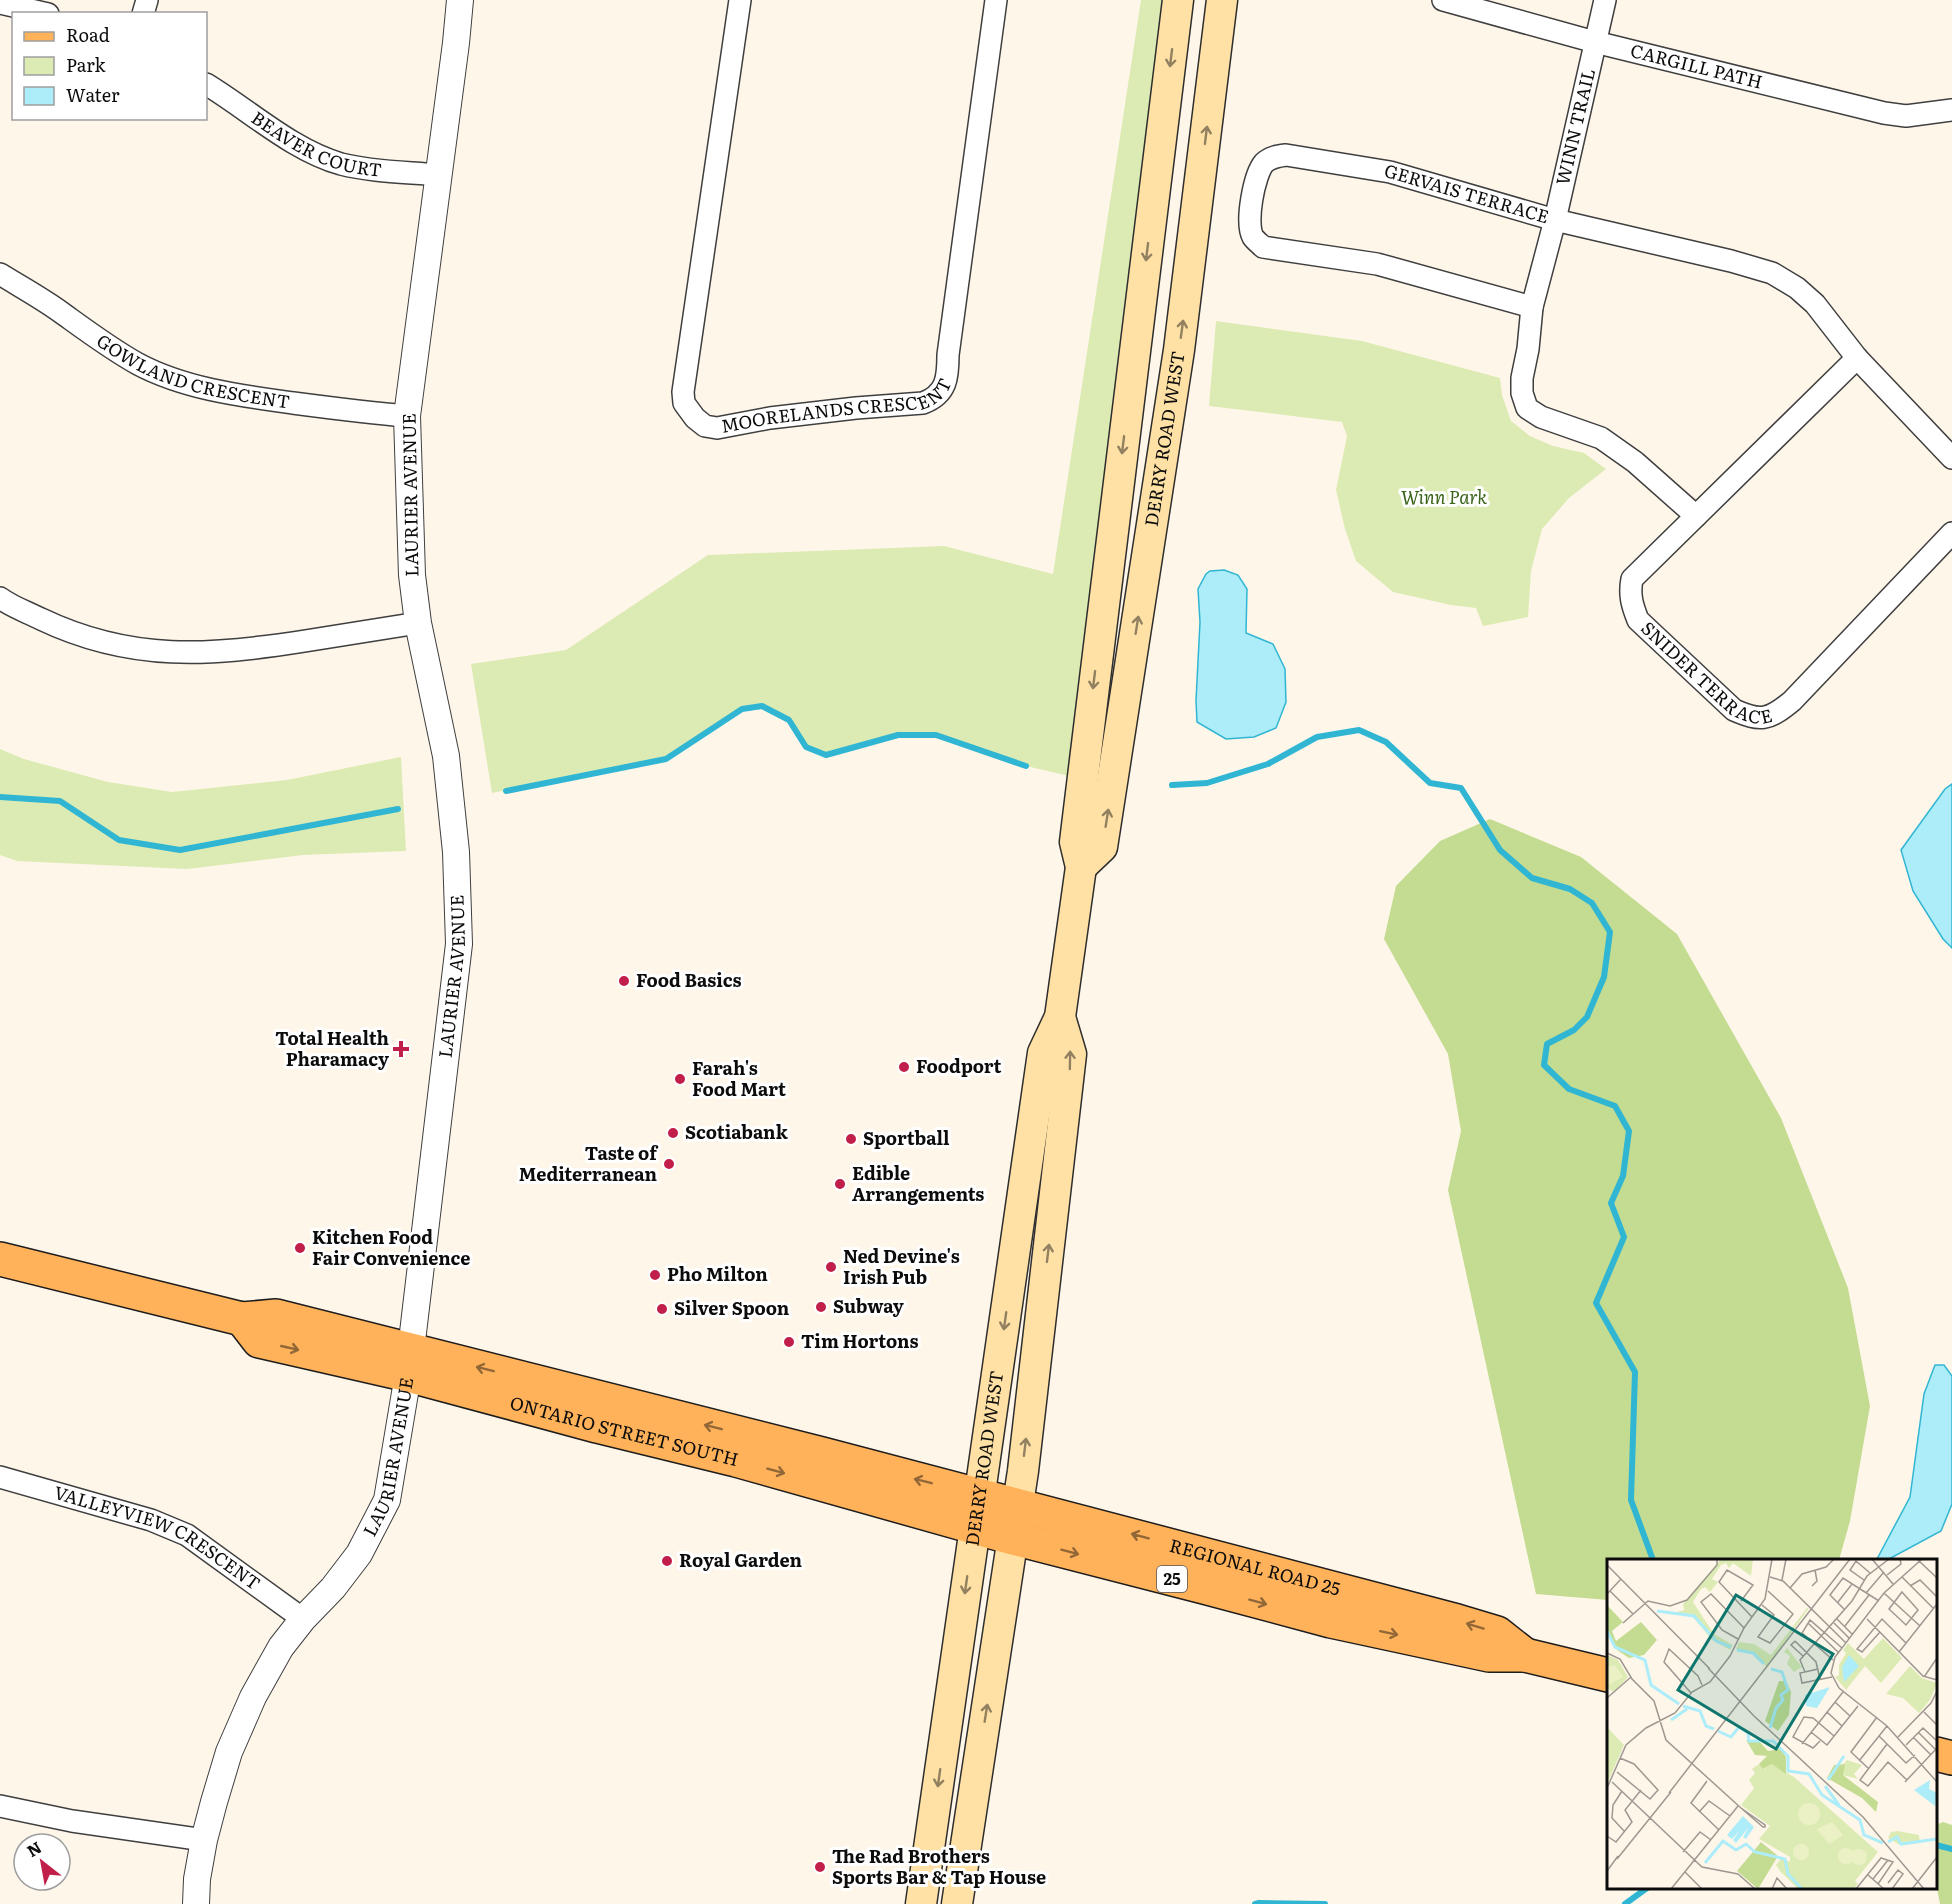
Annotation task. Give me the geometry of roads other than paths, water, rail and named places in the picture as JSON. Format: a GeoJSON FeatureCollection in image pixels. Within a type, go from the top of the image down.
{"type":"FeatureCollection","features":[{"type":"Feature","properties":{"kind":"main road","name":"DERRY ROAD WEST"},"geometry":{"type":"LineString","coordinates":[[921,1904],[1043,1053],[1060,1017],[1081,867],[1075,842],[1178,0]]}},
{"type":"Feature","properties":{"kind":"main road","name":"DERRY ROAD WEST"},"geometry":{"type":"LineString","coordinates":[[1081,867],[1102,847],[1179,350],[1222,0]]}},
{"type":"Feature","properties":{"kind":"main road","name":"DERRY ROAD WEST"},"geometry":{"type":"LineString","coordinates":[[957,1904],[1018,1505],[1071,1054],[1060,1017]]}},
{"type":"Feature","properties":{"kind":"main road","name":"ONTARIO STREET SOUTH"},"geometry":{"type":"LineString","coordinates":[[0,1259],[242,1319],[260,1341],[410,1363],[979,1495]]}},
{"type":"Feature","properties":{"kind":"main road","name":"ONTARIO STREET SOUTH"},"geometry":{"type":"LineString","coordinates":[[410,1363],[597,1426],[790,1474],[1013,1538]]}},
{"type":"Feature","properties":{"kind":"main road","name":"REGIONAL ROAD 25"},"geometry":{"type":"LineString","coordinates":[[979,1495],[1456,1620],[1497,1633],[1525,1655]]}},
{"type":"Feature","properties":{"kind":"main road","name":"REGIONAL ROAD 25"},"geometry":{"type":"LineString","coordinates":[[1013,1538],[1331,1621],[1489,1655],[1525,1655],[1607,1675]]}},
{"type":"Feature","properties":{"kind":"main road"},"geometry":{"type":"LineString","coordinates":[[1937,1754],[1952,1758]]}},
{"type":"Feature","properties":{"kind":"street","name":"LAURIER AVENUE"},"geometry":{"type":"LineString","coordinates":[[196,1904],[197,1879],[204,1840],[229,1752],[253,1697],[281,1647],[303,1619],[333,1588],[359,1554],[387,1500],[410,1363],[459,944],[456,852],[446,756],[418,623],[412,576],[407,416],[455,54],[460,0]]}},
{"type":"Feature","properties":{"kind":"street","name":"MOORELANDS CRESCENT"},"geometry":{"type":"LineString","coordinates":[[740,0],[682,392],[684,403],[694,418],[705,426],[717,428],[781,417],[923,403],[933,399],[941,391],[948,373],[948,354],[960,260],[996,0]]}},
{"type":"Feature","properties":{"kind":"street","name":"CARGILL PATH"},"geometry":{"type":"LineString","coordinates":[[1443,0],[1595,42],[1884,113],[1906,116],[1952,110]]}},
{"type":"Feature","properties":{"kind":"street","name":"WINN TRAIL"},"geometry":{"type":"LineString","coordinates":[[1605,0],[1555,220],[1532,307],[1521,393],[1527,408],[1551,421],[1601,438],[1635,462],[1696,516]]}},
{"type":"Feature","properties":{"kind":"street"},"geometry":{"type":"LineString","coordinates":[[0,3],[39,12]]}},
{"type":"Feature","properties":{"kind":"street","name":"BEAVER COURT"},"geometry":{"type":"LineString","coordinates":[[207,85],[271,128],[317,155],[341,164],[363,168],[439,175]]}},
{"type":"Feature","properties":{"kind":"street","name":"GERVAIS TERRACE"},"geometry":{"type":"LineString","coordinates":[[1532,307],[1377,264],[1263,247],[1253,238],[1249,226],[1258,171],[1266,161],[1274,156],[1286,155],[1390,172],[1555,220],[1773,273],[1797,288],[1815,304],[1857,358],[1952,458]]}},
{"type":"Feature","properties":{"kind":"street","name":"GOWLAND CRESCENT"},"geometry":{"type":"LineString","coordinates":[[0,274],[61,312],[97,340],[140,365],[180,380],[221,391],[267,399],[370,414],[407,416]]}},
{"type":"Feature","properties":{"kind":"street","name":"SNIDER TERRACE"},"geometry":{"type":"LineString","coordinates":[[1857,358],[1632,579],[1630,591],[1632,606],[1638,620],[1734,710],[1750,718],[1766,718],[1792,702],[1952,533]]}},
{"type":"Feature","properties":{"kind":"street"},"geometry":{"type":"LineString","coordinates":[[0,598],[59,628],[105,643],[139,650],[176,653],[247,650],[418,623]]}},
{"type":"Feature","properties":{"kind":"street","name":"VALLEYVIEW CRESCENT"},"geometry":{"type":"LineString","coordinates":[[0,1477],[151,1521],[187,1535],[303,1619]]}},
{"type":"Feature","properties":{"kind":"street"},"geometry":{"type":"LineString","coordinates":[[0,1806],[72,1821],[204,1840]]}},
{"type":"Feature","properties":{"kind":"water"},"geometry":{"type":"Polygon","coordinates":[[[1224,570],[1238,575],[1247,589],[1246,633],[1273,644],[1285,669],[1286,702],[1276,728],[1254,737],[1226,739],[1197,722],[1200,622],[1198,589],[1210,571],[1224,570]]]}},
{"type":"Feature","properties":{"kind":"water"},"geometry":{"type":"Polygon","coordinates":[[[1952,784],[1952,948],[1943,939],[1913,891],[1901,850],[1945,789],[1952,784]]]}},
{"type":"Feature","properties":{"kind":"water"},"geometry":{"type":"Polygon","coordinates":[[[1935,1365],[1944,1365],[1952,1376],[1952,1504],[1941,1531],[1889,1559],[1877,1559],[1910,1497],[1924,1394],[1935,1365]]]}},
{"type":"Feature","properties":{"kind":"waterway"},"geometry":{"type":"LineString","coordinates":[[506,791],[666,759],[742,709],[762,706],[789,720],[806,747],[826,755],[898,735],[936,735],[1026,766]]}},
{"type":"Feature","properties":{"kind":"waterway"},"geometry":{"type":"LineString","coordinates":[[1172,785],[1207,783],[1268,764],[1317,737],[1359,730],[1386,742],[1430,783],[1461,788],[1500,850],[1532,878],[1570,889],[1592,903],[1610,932],[1604,977],[1587,1017],[1574,1030],[1547,1044],[1544,1065],[1569,1089],[1615,1106],[1629,1131],[1623,1176],[1611,1203],[1624,1237],[1596,1303],[1635,1372],[1631,1500],[1653,1559]]}},
{"type":"Feature","properties":{"kind":"waterway"},"geometry":{"type":"LineString","coordinates":[[0,797],[60,801],[119,840],[180,850],[398,809]]}},
{"type":"Feature","properties":{"kind":"waterway"},"geometry":{"type":"LineString","coordinates":[[1937,1845],[1952,1849]]}},
{"type":"Feature","properties":{"kind":"waterway"},"geometry":{"type":"LineString","coordinates":[[1625,1904],[1646,1889]]}},
{"type":"Feature","properties":{"kind":"waterway"},"geometry":{"type":"LineString","coordinates":[[1255,1904],[1325,1904]]}},
{"type":"Feature","properties":{"kind":"place","name":"Food Basics"},"geometry":{"type":"Point","coordinates":[624,981]}},
{"type":"Feature","properties":{"kind":"place","name":"Total Health Pharamacy"},"geometry":{"type":"Point","coordinates":[401,1049]}},
{"type":"Feature","properties":{"kind":"place","name":"Foodport"},"geometry":{"type":"Point","coordinates":[904,1067]}},
{"type":"Feature","properties":{"kind":"place","name":"Farah's Food Mart"},"geometry":{"type":"Point","coordinates":[680,1079]}},
{"type":"Feature","properties":{"kind":"place","name":"Scotiabank"},"geometry":{"type":"Point","coordinates":[673,1133]}},
{"type":"Feature","properties":{"kind":"place","name":"Sportball"},"geometry":{"type":"Point","coordinates":[851,1139]}},
{"type":"Feature","properties":{"kind":"place","name":"Taste of Mediterranean"},"geometry":{"type":"Point","coordinates":[669,1164]}},
{"type":"Feature","properties":{"kind":"place","name":"Edible Arrangements"},"geometry":{"type":"Point","coordinates":[840,1184]}},
{"type":"Feature","properties":{"kind":"place","name":"Kitchen Food Fair Convenience"},"geometry":{"type":"Point","coordinates":[300,1248]}},
{"type":"Feature","properties":{"kind":"place","name":"Ned Devine's Irish Pub"},"geometry":{"type":"Point","coordinates":[831,1267]}},
{"type":"Feature","properties":{"kind":"place","name":"Pho Milton"},"geometry":{"type":"Point","coordinates":[655,1275]}},
{"type":"Feature","properties":{"kind":"place","name":"Subway"},"geometry":{"type":"Point","coordinates":[821,1307]}},
{"type":"Feature","properties":{"kind":"place","name":"Silver Spoon"},"geometry":{"type":"Point","coordinates":[662,1309]}},
{"type":"Feature","properties":{"kind":"place","name":"Tim Hortons"},"geometry":{"type":"Point","coordinates":[789,1342]}},
{"type":"Feature","properties":{"kind":"place","name":"Royal Garden"},"geometry":{"type":"Point","coordinates":[667,1561]}},
{"type":"Feature","properties":{"kind":"place","name":"The Rad Brothers Sports Bar & Tap House"},"geometry":{"type":"Point","coordinates":[820,1867]}},
{"type":"Feature","properties":{"kind":"park label","name":"Winn Park"},"geometry":{"type":"Point","coordinates":[1444,498]}}]}
